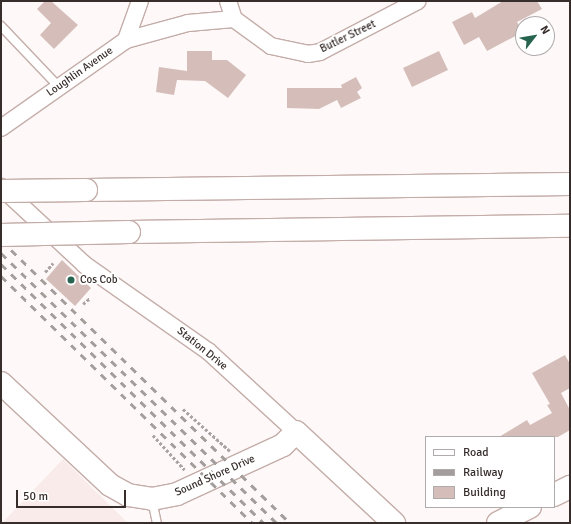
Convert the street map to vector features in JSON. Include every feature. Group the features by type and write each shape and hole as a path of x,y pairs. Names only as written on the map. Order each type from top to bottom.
{"main road":[{"path":"1,191 570,184"},
{"path":"1,234 570,226"},
{"name":"Sound Shore Drive","path":"1,383 110,485 128,495 152,499 187,490 283,445 296,432"},
{"name":"Station Drive","path":"296,432 394,523"},
{"path":"555,494 570,487"},
{"path":"498,523 528,508"}],"street":[{"path":"126,40 140,1"},
{"path":"126,40 188,23 234,19 228,1"},
{"name":"Butler Street","path":"234,19 271,46 308,54 320,52 418,1"},
{"name":"Loughlin Avenue","path":"1,128 126,40"},
{"name":"Station Drive","path":"1,186 85,265 208,351 296,432"}],"lane":[{"path":"1,26 59,87"},
{"path":"152,499 157,523"}],"path":[{"path":"45,272 53,263"},
{"path":"83,304 90,298"},
{"path":"183,409 230,452"},
{"path":"153,435 184,469"}],"shaded area":[{"path":"63,459 128,523 2,523"}],"building":[{"path":"45,1 51,1 78,25 54,49 40,35 51,23 37,9"},
{"path":"503,1 537,1 542,9 529,16 515,16 515,36 487,51 479,37 464,45 452,22 472,12 475,18"},
{"path":"187,51 212,51 212,60 227,60 246,75 228,98 205,81 177,80 174,95 156,92 159,67 187,71"},
{"path":"439,51 448,70 412,87 403,68"},
{"path":"356,77 362,88 357,92 361,98 341,108 337,100 319,109 287,108 287,88 342,88 341,85"},
{"path":"62,260 91,288 75,306 46,279"},
{"path":"565,355 570,364 570,388 561,393 570,410 570,430 558,437 501,436 527,420 530,425 552,413 547,405 550,404 532,373"}],"railway":[{"path":"1,240 290,523"},
{"path":"1,253 277,523"},
{"path":"1,264 264,523"},
{"path":"1,276 252,523"}],"place":[{"name":"Cos Cob","path":"71,280"}]}
